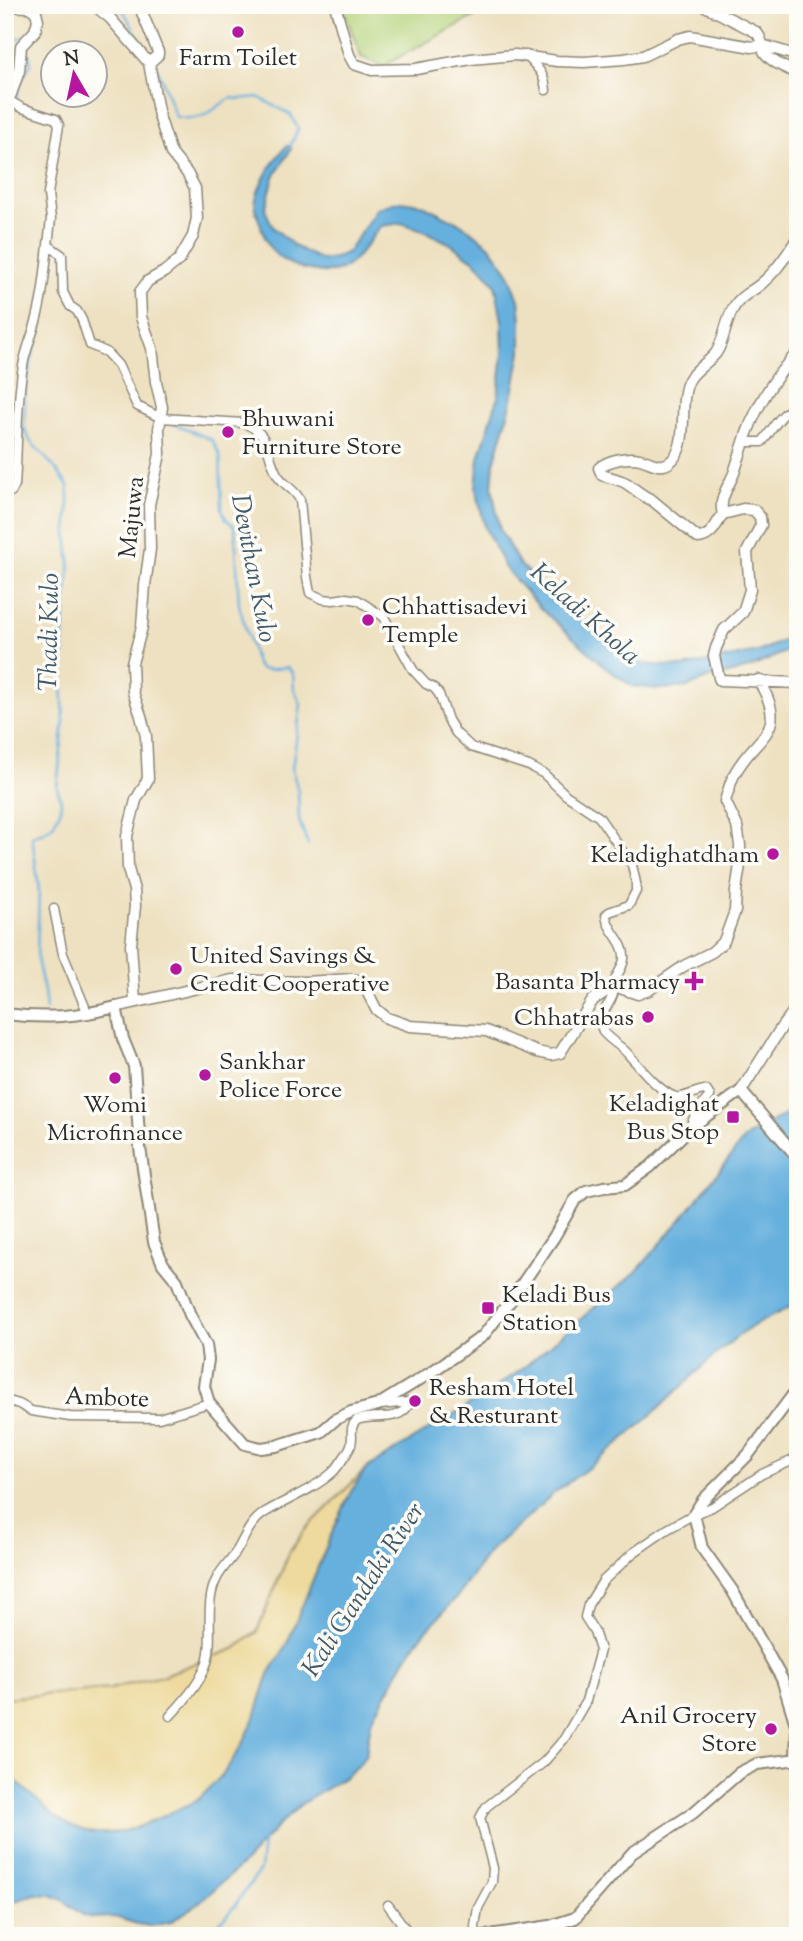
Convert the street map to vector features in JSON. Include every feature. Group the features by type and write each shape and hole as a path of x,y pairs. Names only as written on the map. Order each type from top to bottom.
{"main road":[{"path":"5,1014 62,1017 116,1007 123,1039 134,1066 140,1148 154,1242 163,1264 177,1281 206,1345 208,1360 204,1386 209,1403 245,1444 261,1448 313,1435 351,1412 378,1405 483,1336 554,1237 575,1200 586,1191 604,1186 625,1185 650,1167 690,1128 741,1091 798,1158"},
{"path":"483,1936 550,1926 575,1918 632,1853 693,1813 739,1773 757,1764 797,1759 797,1728 782,1679 732,1590 702,1548 694,1514 703,1500 748,1455 798,1388"}],"street":[{"path":"94,5 110,18 149,63 158,55 158,51 139,5"},
{"path":"335,5 354,64 372,70 416,69 471,59 526,55 557,61 624,59 643,56 690,36 752,47 762,45 798,56"},
{"path":"703,5 756,32 761,37 768,56 798,74"},
{"path":"5,6 29,7 36,12 38,20 21,46 19,71 9,102 56,119 59,125 48,194 51,219 43,288 36,324 22,368 17,409 15,485 12,491 5,495"},
{"path":"526,55 541,71 546,90"},
{"name":"Majuwa","path":"135,1002 131,945 135,906 128,869 127,836 136,800 148,779 146,736 132,692 132,663 142,627 150,549 149,505 160,454 162,407 152,348 141,317 140,292 148,281 179,260 193,236 197,218 195,188 171,153 159,116 149,63"},
{"path":"798,237 785,259 763,283 735,305 722,343 710,361 688,381 681,448 676,456 664,465 630,458 603,464 599,468 602,475 616,478 652,500 698,538 710,534 723,514 743,509 754,510 760,517 761,525 747,552 750,590 743,612 724,630 714,656 719,679 798,683"},
{"path":"49,246 62,256 63,292 82,320 90,345 106,352 118,365 137,406 161,418 244,423 255,428 268,446 277,474 294,490 300,500 310,593 323,599 358,600 384,617 413,670 439,694 448,720 456,733 471,747 529,766 544,774 566,795 599,817 632,866 636,883 636,891 629,905 606,915 606,923 620,944 624,958 613,995 604,1009 602,1030 671,1095 682,1097 702,1090 709,1093 710,1096 696,1112 690,1128"},
{"path":"723,514 723,498 765,395 784,366 798,352"},
{"path":"744,442 762,442 785,413 798,407"},
{"path":"614,986 638,994 649,990 724,942 735,911 740,865 737,826 725,801 735,774 772,722 771,706 758,680"},
{"path":"54,909 63,954 88,1014"},
{"path":"116,1007 232,980 306,982 352,979 362,981 376,1009 387,1018 410,1026 486,1031 551,1055 560,1053 593,1000 614,986"},
{"path":"741,1091 798,1006"},
{"name":"Ambote","path":"5,1400 31,1411 70,1417 159,1418 209,1403"},
{"path":"170,1716 186,1699 206,1665 215,1581 245,1533 264,1514 334,1471 351,1445 351,1427 357,1420 390,1417 404,1411 409,1404 378,1405"},
{"path":"476,1936 478,1908 492,1882 493,1868 480,1818 486,1807 544,1762 564,1739 586,1701 600,1650 594,1631 585,1617 588,1605 603,1581 633,1553 666,1530 712,1507 762,1474 798,1458"},
{"path":"388,1905 411,1936"}],"shaded area":[{"path":"5,48 17,53 16,66 5,100"}],"green space":[{"path":"342,5 493,5 383,66 361,57"}],"sand":[{"path":"367,1468 333,1531 288,1642 267,1680 250,1730 230,1765 204,1795 133,1829 94,1833 75,1828 57,1818 5,1771 5,1698 110,1689 161,1676 234,1649 257,1632 289,1553 304,1531"}],"water":[{"path":"287,146 291,149 274,177 265,210 273,227 294,246 321,260 335,258 348,252 377,208 400,201 421,204 461,224 489,245 508,271 519,300 521,352 511,404 494,463 492,487 500,530 520,565 611,646 643,664 683,667 758,652 798,634 798,646 752,667 709,678 688,687 658,689 632,686 609,670 541,609 505,568 485,528 476,488 479,458 498,397 503,353 502,321 495,284 476,262 449,243 402,223 381,226 356,258 337,271 305,269 287,263 275,253 266,240 255,207 266,174"},
{"name":"Kali Gandaki River","path":"798,1112 798,1303 747,1329 718,1352 646,1420 554,1493 490,1551 405,1660 371,1722 366,1754 358,1766 300,1805 247,1860 194,1907 170,1922 151,1926 115,1917 93,1918 83,1915 51,1895 35,1894 5,1905 5,1771 56,1817 73,1827 93,1833 115,1833 137,1828 198,1800 225,1772 243,1743 254,1720 269,1674 286,1646 350,1493 367,1468 522,1369 637,1271 744,1139 774,1120"}],"waterway":[{"name":"Keladi Khola","path":"120,5 150,57"},
{"path":"5,38 23,38"},
{"name":"Thadi Kulo","path":"5,117 14,106 22,79 31,64 26,43"},
{"name":"Keladi Khola","path":"153,62 176,117 201,117 231,98 258,97 291,115 298,129 289,149"},
{"name":"Thadi Kulo","path":"46,293 53,255"},
{"name":"Thadi Kulo","path":"42,313 26,386 24,428 30,441 68,486 67,534 70,563 62,681 64,722 57,787 61,801 60,811 53,825 32,836 39,890 37,959 46,1010"},
{"name":"Devithan Kulo","path":"173,423 212,440 220,455 222,509 226,519 235,527 239,605 256,664 260,669 268,670 288,667 293,674 294,689 301,704 292,769 298,791 299,820 308,845"},
{"path":"20,449 24,428"},
{"path":"5,501 17,490 19,473"},
{"path":"220,1936 212,1931 233,1908 260,1870 263,1841"}],"place":[{"name":"Farm Toilet","path":"238,32"},
{"name":"Bhuwani Furniture Store","path":"228,432"},
{"name":"Chhattisadevi Temple","path":"368,620"},
{"name":"Keladighatdham","path":"773,854"},
{"name":"United Savings & Credit Cooperative","path":"176,969"},
{"name":"Basanta Pharmacy","path":"694,981"},
{"name":"Chhatrabas","path":"648,1017"},
{"name":"Sankhar Police Force","path":"205,1075"},
{"name":"Womi Microfinance","path":"115,1078"},
{"name":"Keladighat Bus Stop","path":"733,1117"},
{"name":"Keladi Bus Station","path":"488,1308"},
{"name":"Resham Hotel & Resturant","path":"415,1401"},
{"name":"Anil Grocery Store","path":"771,1729"}]}
